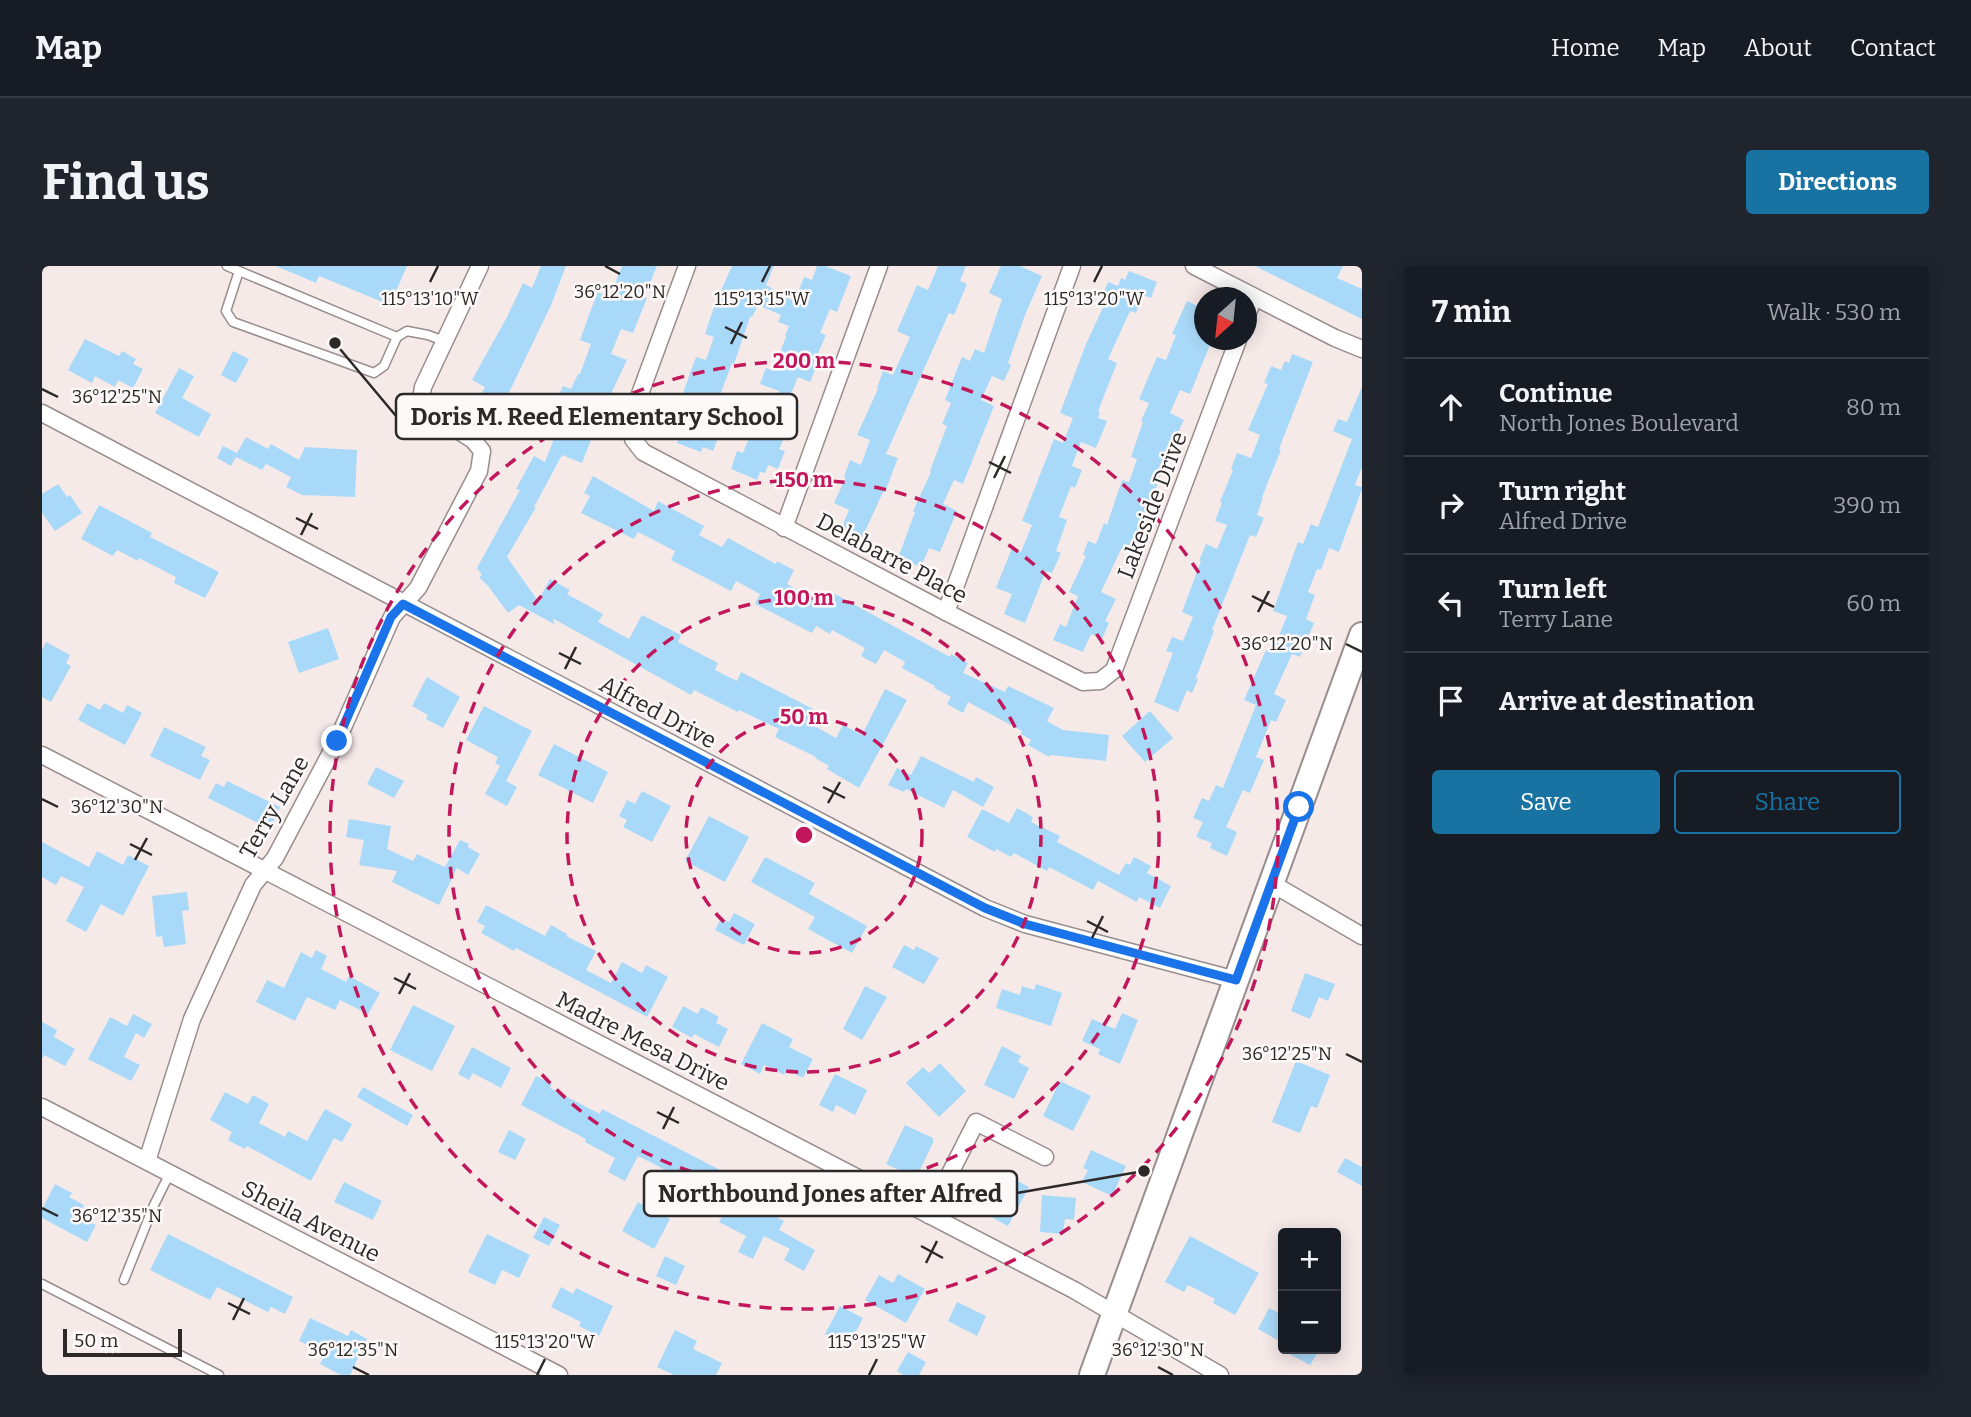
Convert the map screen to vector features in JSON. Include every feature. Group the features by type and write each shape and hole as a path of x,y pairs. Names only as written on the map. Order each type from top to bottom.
{"main road":[{"path":"1092,1375 1362,635"}],"street":[{"path":"444,341 480,266"},
{"name":"Delabarre Place","path":"687,266 631,421 633,439 643,452 1083,682 1100,681"},
{"path":"784,528 879,266"},
{"path":"946,612 1072,266"},
{"path":"1194,266 1233,287"},
{"path":"1257,299 1362,349"},
{"name":"Terry Lane","path":"147,1161 192,1019 253,885 275,858 337,741 391,617 418,588 479,471 482,451 473,440 426,410 421,400 423,387 444,341"},
{"name":"Lakeside Drive","path":"1100,681 1114,670 1234,350"},
{"name":"Alfred Drive","path":"42,413 985,908 1025,924 1236,980"},
{"name":"Madre Mesa Drive","path":"42,755 1074,1290 1220,1375"},
{"path":"1271,883 1362,936"},
{"name":"Sheila Avenue","path":"42,1107 559,1375"},
{"path":"929,1215 976,1122 1045,1157"}],"lane":[{"path":"227,266 397,337"},
{"path":"239,271 226,311 233,322 374,373 384,366 397,337 407,331 444,341"},
{"path":"124,1280 170,1173"},
{"path":"42,1284 219,1375"}],"building":[{"path":"276,266 407,266 390,305 319,276 316,283"},
{"path":"541,266 566,266 552,303 506,399 512,402 504,418 476,403 485,387 472,380 523,283 532,288"},
{"path":"622,266 657,266 633,333 621,329 611,354 627,360 606,404 597,400 587,423 596,427 582,463 562,455 507,557 538,601 550,579 570,590 567,594 603,614 598,622 629,639 642,615 681,635 678,642 718,663 715,670 737,681 741,672 815,710 809,723 836,738 843,725 862,735 885,689 907,700 859,788 827,769 829,766 816,757 775,737 779,729 694,690 691,695 554,619 556,625 519,605 508,613 479,577 482,575 477,568 520,490 516,489 534,456 545,462 557,431 549,428 558,405 555,403 563,386 571,389 580,374 591,344 580,340 590,312 598,292 610,297"},
{"path":"732,266 774,266 766,285 773,289 771,291 795,301 804,277 812,280 817,266 825,266 851,276 837,312 830,309 820,333 826,335 813,365 817,366 810,382 798,377 788,401 799,406 779,449 785,451 778,469 768,465 765,473 760,472 757,480 731,469 737,451 743,453 749,438 756,440 779,391 760,384 766,368 773,371 786,337 789,326 778,322 781,315 758,305 750,317 712,417 724,422 713,451 703,447 701,452 677,443 685,425 671,420 696,357 706,360 714,337 705,334"},
{"path":"938,266 966,266 960,281 967,284 954,315 949,313 886,454 898,458 862,538 841,529 849,510 834,503 846,477 850,460 861,465 870,440 857,435 878,389 883,371 893,375 910,337 897,331 917,285 928,290"},
{"path":"1001,266 1020,266 1042,276 1025,315 1004,381 992,376 981,400 994,406 963,484 954,480 943,504 957,511 940,552 929,548 921,567 898,558 915,512 913,511 931,472 947,426 942,424 951,403 945,400 962,357 970,361 975,349 984,353 1002,299 989,293"},
{"path":"1255,266 1343,266 1337,278 1362,289 1362,319"},
{"path":"1129,271 1157,282 1151,298 1143,295 1136,313 1130,311 1108,359 1117,363 1098,411 1098,418 1107,421 1096,448 1081,442 1072,466 1082,470 1075,488 1071,486 1059,517 1067,520 1056,551 1061,553 1052,573 1046,571 1025,623 1004,614 1012,594 996,588 1012,548 1021,552 1032,525 1022,521 1054,439 1063,443 1073,418 1060,413 1086,344 1106,301 1101,299 1108,282 1118,286 1121,278 1125,280"},
{"path":"1187,301 1194,304 1194,350 1208,350 1190,394 1180,390 1170,413 1184,420 1176,437 1173,435 1135,554 1121,549 1101,592 1116,599 1105,621 1109,623 1102,639 1091,634 1083,652 1053,640 1060,624 1066,627 1078,596 1069,592 1086,556 1083,555 1088,541 1096,544 1104,523 1107,525 1122,480 1129,482 1137,459 1131,457 1149,403 1139,399 1157,357 1166,360 1176,335 1172,334"},
{"path":"85,339 119,356 122,351 136,359 133,364 143,369 133,388 118,380 115,387 95,376 92,383 68,370"},
{"path":"233,351 249,359 236,383 221,375"},
{"path":"1292,354 1313,362 1262,497 1257,515 1264,518 1256,537 1250,535 1212,630 1214,631 1196,678 1198,679 1192,693 1187,690 1178,712 1154,702 1173,653 1166,651 1172,637 1183,641 1193,617 1182,612 1199,561 1206,544 1217,549 1227,525 1215,521 1222,503 1220,502 1237,453 1251,458 1260,435 1248,430 1268,384 1264,383 1271,366 1281,370 1285,361 1289,363"},
{"path":"179,368 194,376 182,398 211,414 199,437 155,413"},
{"path":"1362,387 1362,467 1355,485 1362,489 1339,552 1329,548 1321,570 1317,569 1308,592 1315,595 1306,619 1314,623 1300,657 1292,654 1274,694 1286,700 1276,722 1271,720 1256,757 1264,760 1250,793 1243,790 1226,827 1237,832 1227,856 1210,848 1212,843 1196,837 1203,822 1193,818 1202,798 1209,801 1216,785 1223,788 1256,705 1244,700 1266,650 1272,653 1287,616 1273,611 1298,542 1303,544 1311,524 1318,527 1352,439 1333,431 1338,419 1347,422"},
{"path":"246,437 268,449 271,444 299,460 305,447 357,450 355,497 302,495 286,487 291,477 266,464 262,470 236,457 231,466 217,458 223,446 237,453"},
{"path":"593,476 654,511 658,501 704,526 699,535 722,547 728,538 776,564 777,561 794,570 787,584 826,606 833,593 950,657 951,654 968,663 963,673 1005,692 1008,686 1054,708 1047,721 1063,730 1109,735 1106,761 1049,757 1028,745 1031,740 1021,734 1022,731 968,702 963,713 947,704 951,697 902,668 905,662 884,650 876,664 861,656 865,648 832,630 830,634 816,626 812,633 755,604 760,594 736,581 731,591 671,560 675,551 638,532 634,539 581,513 590,496 584,493"},
{"path":"58,484 67,497 70,495 82,513 55,531 42,513 42,494"},
{"path":"99,505 152,533 150,537 219,572 205,598 174,583 176,577 139,558 138,561 117,550 113,556 81,539"},
{"path":"328,628 339,659 299,673 288,642"},
{"path":"46,642 70,655 66,663 71,666 51,702 42,697 42,650"},
{"path":"427,677 460,697 443,728 426,719 428,715 412,706"},
{"path":"87,703 100,710 104,703 123,713 127,705 142,713 125,745 78,720"},
{"path":"484,706 532,731 506,781 517,787 507,806 485,794 500,766 495,763 498,757 466,740"},
{"path":"1150,711 1173,738 1145,762 1122,736"},
{"path":"164,727 206,747 201,756 210,760 200,780 150,756"},
{"path":"554,744 608,772 593,803 538,775"},
{"path":"921,756 974,782 976,777 994,787 983,807 953,790 944,808 906,789 904,792 888,785 897,768 911,775"},
{"path":"376,767 404,781 394,798 367,784"},
{"path":"227,781 280,807 270,829 208,798 216,783 224,787"},
{"path":"642,791 671,806 652,842 623,827 627,820 619,816 627,800 635,804"},
{"path":"1017,808 1033,817 1031,822 1060,836 1057,842 1119,875 1126,863 1130,865 1134,857 1151,866 1147,873 1171,886 1160,908 1139,897 1137,902 1098,881 1093,890 1049,867 1047,871 1014,853 1011,857 996,849 995,852 967,837 982,809 1009,823"},
{"path":"709,816 749,837 725,882 685,861"},
{"path":"349,819 391,826 387,849 413,861 417,854 445,867 460,840 480,854 468,875 457,868 439,905 392,882 397,871 359,865 364,840 346,837"},
{"path":"42,842 89,867 97,851 123,865 128,855 149,866 123,916 101,904 86,932 66,921 84,887 61,876 56,885 42,877"},
{"path":"765,857 815,883 809,894 867,926 852,953 808,929 815,917 751,882"},
{"path":"187,892 189,910 182,911 186,944 164,947 162,936 156,937 152,896"},
{"path":"486,905 545,936 551,925 596,951 586,970 611,983 622,962 642,973 646,965 668,977 647,1017 516,948 514,951 481,933 485,926 477,922"},
{"path":"734,913 755,924 744,945 715,930 721,918 729,922"},
{"path":"904,945 914,950 916,946 939,958 924,984 892,967"},
{"path":"316,950 327,956 321,969 346,982 349,976 380,993 368,1014 340,1000 335,1010 307,997 295,1021 256,1002 267,980 284,988 301,952 312,958"},
{"path":"1305,973 1335,984 1328,1001 1319,997 1310,1019 1291,1011"},
{"path":"1036,984 1062,993 1051,1026 996,1008 1002,989 1020,995 1022,986 1034,990"},
{"path":"865,986 887,997 862,1040 843,1029"},
{"path":"413,1005 455,1026 432,1071 390,1050"},
{"path":"683,1006 698,1014 701,1007 719,1017 716,1023 728,1029 719,1047 694,1034 692,1038 672,1027"},
{"path":"1122,1013 1138,1020 1120,1064 1098,1054 1100,1049 1082,1041 1092,1019 1115,1029"},
{"path":"133,1014 152,1024 144,1038 136,1033 124,1057 140,1065 131,1081 88,1059 110,1017 127,1026"},
{"path":"42,1022 57,1030 54,1037 75,1049 65,1066 44,1055 42,1059"},
{"path":"762,1023 793,1039 789,1047 813,1059 803,1078 787,1070 784,1075 764,1065 760,1074 741,1064"},
{"path":"1002,1046 1021,1056 1018,1062 1029,1068 1014,1099 984,1085"},
{"path":"472,1047 511,1068 501,1088 473,1073 469,1080 458,1074"},
{"path":"1296,1061 1330,1075 1317,1108 1311,1106 1300,1133 1272,1122"},
{"path":"940,1063 966,1091 939,1117 906,1083 923,1067 929,1073"},
{"path":"835,1074 867,1090 855,1115 836,1105 833,1112 819,1105"},
{"path":"536,1076 552,1084 550,1088 600,1114 602,1109 724,1172 716,1187 784,1221 779,1230 815,1250 804,1271 784,1260 790,1249 764,1236 753,1259 738,1252 746,1236 719,1222 723,1214 674,1188 679,1177 638,1156 625,1181 608,1172 615,1158 585,1142 586,1139 521,1105"},
{"path":"1060,1081 1091,1096 1073,1131 1043,1116"},
{"path":"363,1087 413,1115 407,1126 357,1097"},
{"path":"225,1092 248,1104 253,1095 269,1104 259,1123 285,1137 288,1131 307,1141 325,1109 352,1124 342,1142 334,1138 311,1181 247,1146 245,1149 228,1140 232,1132 210,1120"},
{"path":"905,1125 933,1138 916,1178 886,1164"},
{"path":"509,1130 526,1139 515,1160 498,1152"},
{"path":"1091,1150 1126,1166 1112,1196 1082,1182 1088,1170 1083,1168"},
{"path":"1345,1158 1362,1167 1362,1186 1337,1172"},
{"path":"999,1171 1029,1187 1008,1226 978,1210"},
{"path":"344,1182 382,1201 373,1220 334,1202"},
{"path":"55,1184 72,1193 69,1197 84,1205 78,1216 96,1225 87,1242 42,1218 42,1209"},
{"path":"1042,1195 1076,1198 1074,1220 1065,1219 1063,1234 1040,1232"},
{"path":"638,1202 670,1219 654,1249 622,1231"},
{"path":"544,1217 560,1225 549,1246 533,1238"},
{"path":"168,1234 293,1297 285,1314 271,1307 268,1312 217,1287 210,1300 150,1270"},
{"path":"487,1234 530,1255 519,1278 502,1270 495,1285 468,1272"},
{"path":"1190,1236 1259,1273 1235,1315 1213,1303 1215,1299 1188,1285 1184,1292 1165,1282"},
{"path":"665,1256 685,1266 676,1285 656,1276"},
{"path":"898,1274 925,1289 906,1323 865,1300 879,1275 893,1283"},
{"path":"561,1287 573,1294 576,1288 613,1306 599,1336 579,1326 581,1322 551,1307"},
{"path":"957,1302 986,1316 977,1336 948,1321"},
{"path":"840,1306 863,1318 848,1347 825,1334"},
{"path":"1269,1308 1278,1312 1278,1340 1258,1329"},
{"path":"310,1318 348,1336 351,1330 367,1339 350,1375 341,1375 320,1364 325,1354 299,1341"},
{"path":"675,1330 697,1341 693,1349 722,1363 716,1375 674,1375 657,1367"},
{"path":"908,1352 926,1362 919,1375 903,1375 897,1371"},
{"path":"1289,1354 1317,1354 1310,1365"}],"place":[{"name":"Doris M. Reed Elementary School","path":"335,343"},
{"name":"Northbound Jones after Alfred","path":"1144,1171"}],"route":[{"path":"337,741 391,617 403,604 985,908 1025,924 1236,980 1299,807"}]}
